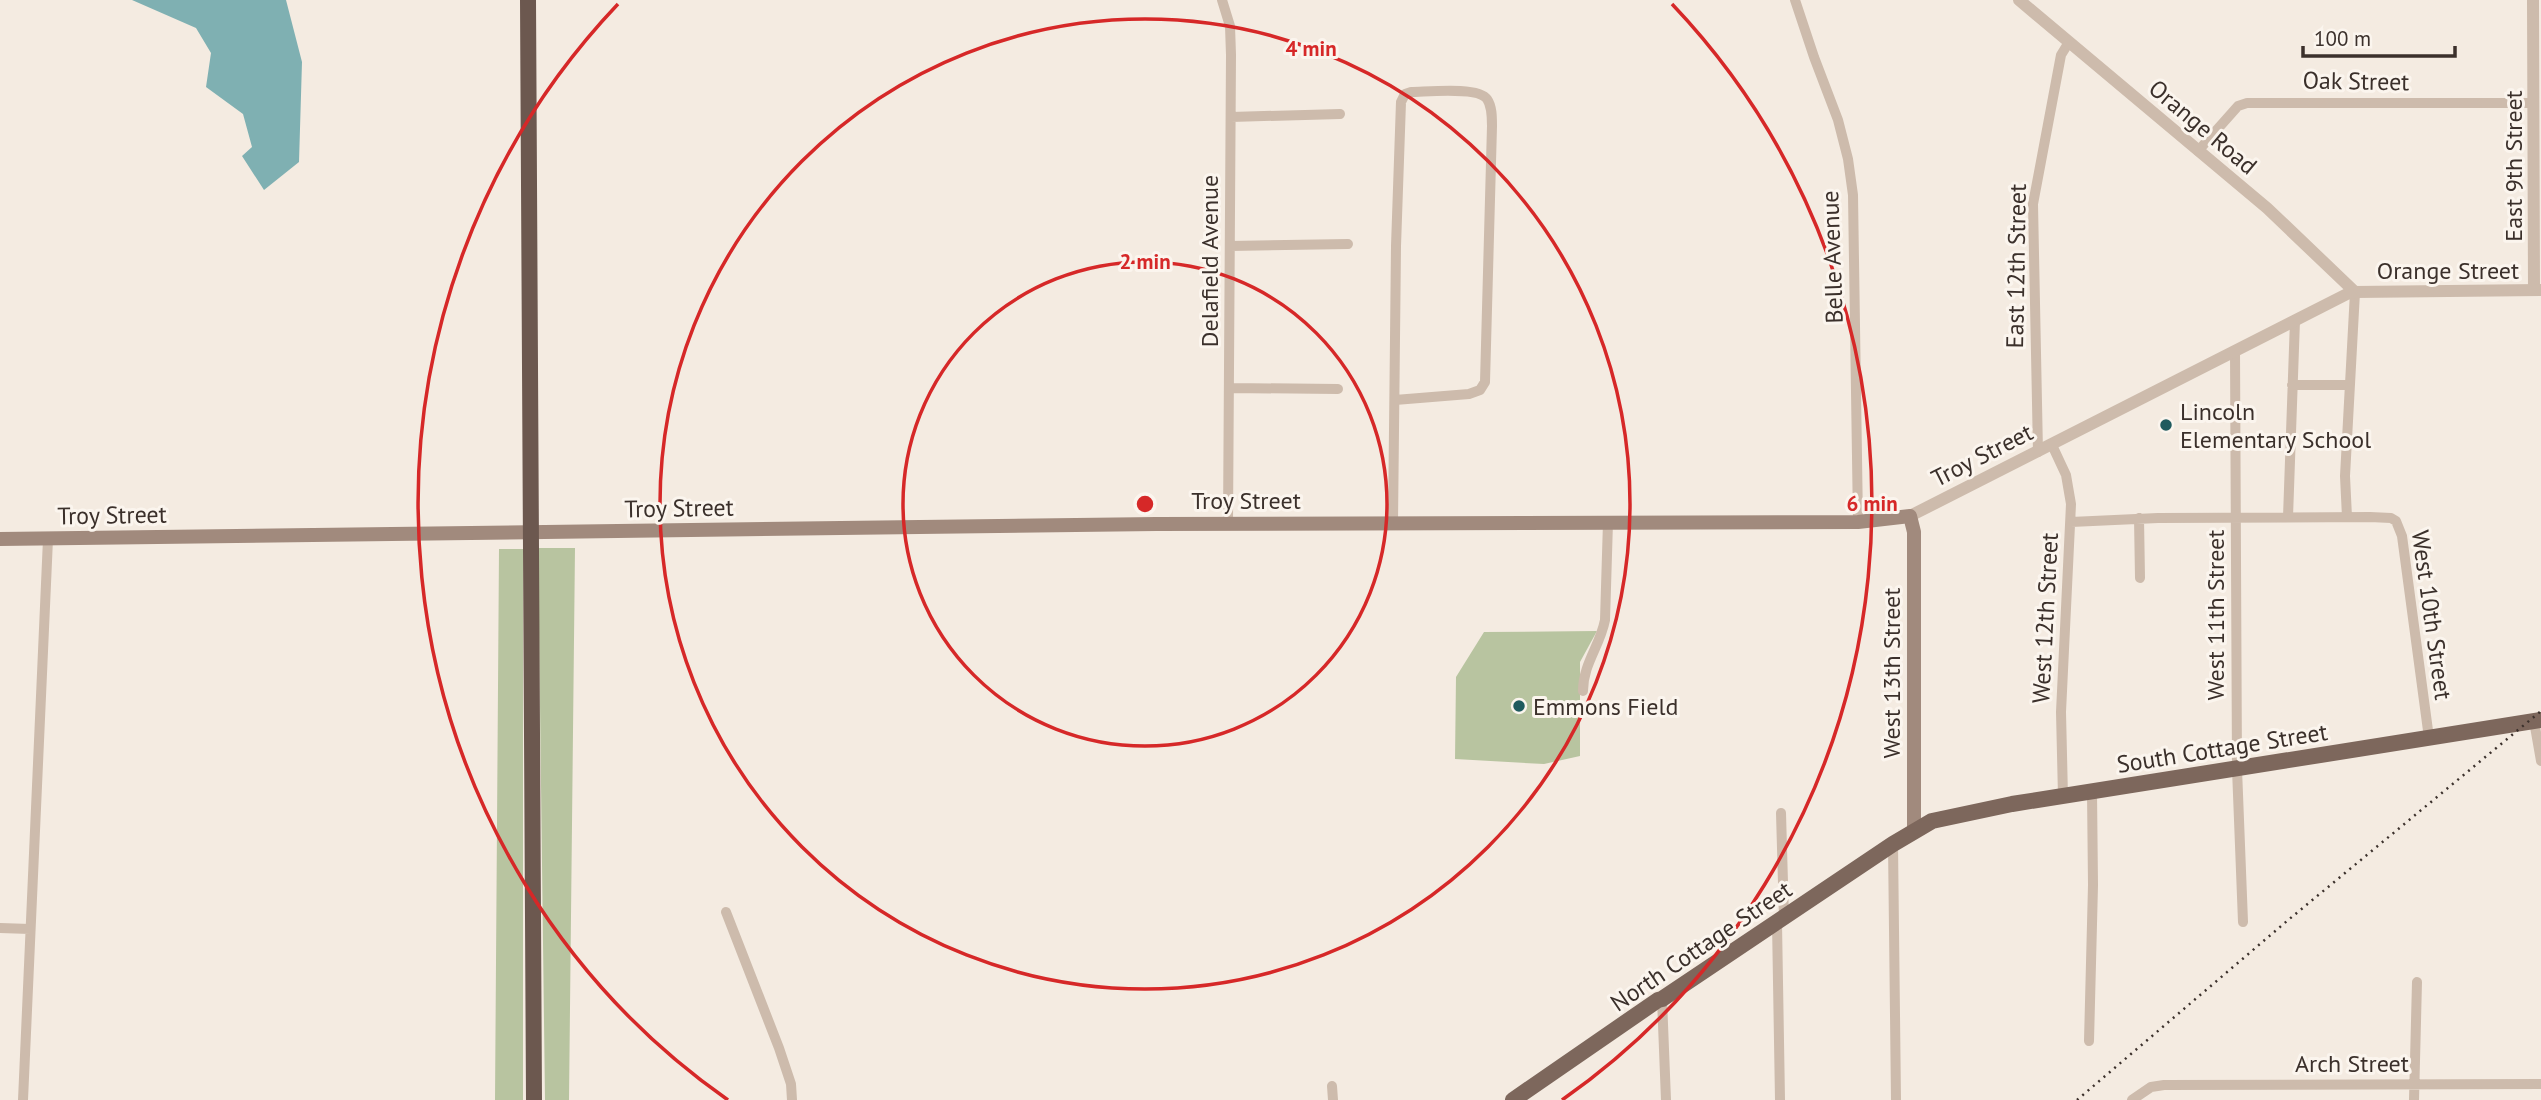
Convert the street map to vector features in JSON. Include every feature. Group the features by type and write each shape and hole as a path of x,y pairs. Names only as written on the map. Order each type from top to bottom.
{"highway":[{"path":"528,0 534,1100"}],"main road":[{"name":"Troy Street","path":"0,539 1228,523 1858,522 1910,516"},
{"name":"West 13th Street","path":"1910,516 1914,532 1914,831"},
{"name":"South Cottage Street","path":"1914,831 1946,817 2538,721"},
{"name":"North Cottage Street","path":"1513,1100 1658,1000 1914,831"}],"street":[{"name":"Delafield Avenue","path":"1222,0 1230,26 1228,523"},
{"name":"Belle Avenue","path":"1795,0 1838,120 1848,159 1853,195 1858,522"},
{"name":"Orange Road","path":"2019,0 2267,208 2355,292"},
{"name":"East 9th Street","path":"2533,0 2538,290"},
{"name":"East 12th Street","path":"2038,452 2033,204 2061,55 2069,43"},
{"path":"1393,522 1396,246 1402,98 1410,92 1482,94 1489,101 1492,126 1485,382 1480,390 1469,394 1395,400"},
{"name":"Oak Street","path":"2198,151 2238,106 2247,103 2534,103"},
{"path":"1231,117 1340,114"},
{"path":"1230,246 1348,244"},
{"name":"Orange Street","path":"2355,292 2538,290"},
{"path":"2347,517 2345,476 2355,292"},
{"name":"Troy Street","path":"1910,516 2355,292"},
{"path":"2288,517 2295,320"},
{"name":"West 11th Street","path":"2235,351 2237,769 2243,922"},
{"path":"2292,384 2350,385"},
{"path":"1230,388 1338,389"},
{"name":"West 12th Street","path":"2052,445 2069,486 2071,522 2061,712 2063,797"},
{"path":"2139,518 2140,578"},
{"name":"West 10th Street","path":"2071,522 2139,518 2392,518 2399,526 2429,738"},
{"path":"1583,691 1584,670 1602,635 1605,620 1608,522"},
{"path":"23,1100 48,539"},
{"path":"2538,721 2541,761"},
{"path":"2089,1041 2092,792"},
{"path":"1780,813 1780,1100"},
{"path":"1893,844 1896,1100"},
{"path":"726,912 792,1084 792,1100"},
{"path":"0,928 30,929"},
{"path":"2414,1100 2417,982"},
{"path":"1662,999 1666,1100"},
{"name":"Arch Street","path":"2132,1100 2146,1090 2164,1085 2541,1084"},
{"path":"1332,1086 1333,1100"}],"green space":[{"path":"538,548 575,548 569,1100 545,1100"},
{"path":"499,549 523,549 523,1100 495,1100"},
{"name":"Emmons Field","path":"1597,631 1580,662 1580,756 1544,764 1455,759 1456,677 1484,632"}],"water":[{"path":"132,0 286,0 302,62 299,162 264,190 242,156 252,147 243,114 206,87 211,53 196,28"}],"railway":[{"path":"2077,1100 2287,921 2541,711"}],"place":[{"name":"Lincoln Elementary School","path":"2166,425"},
{"name":"Emmons Field","path":"1519,706"}]}
